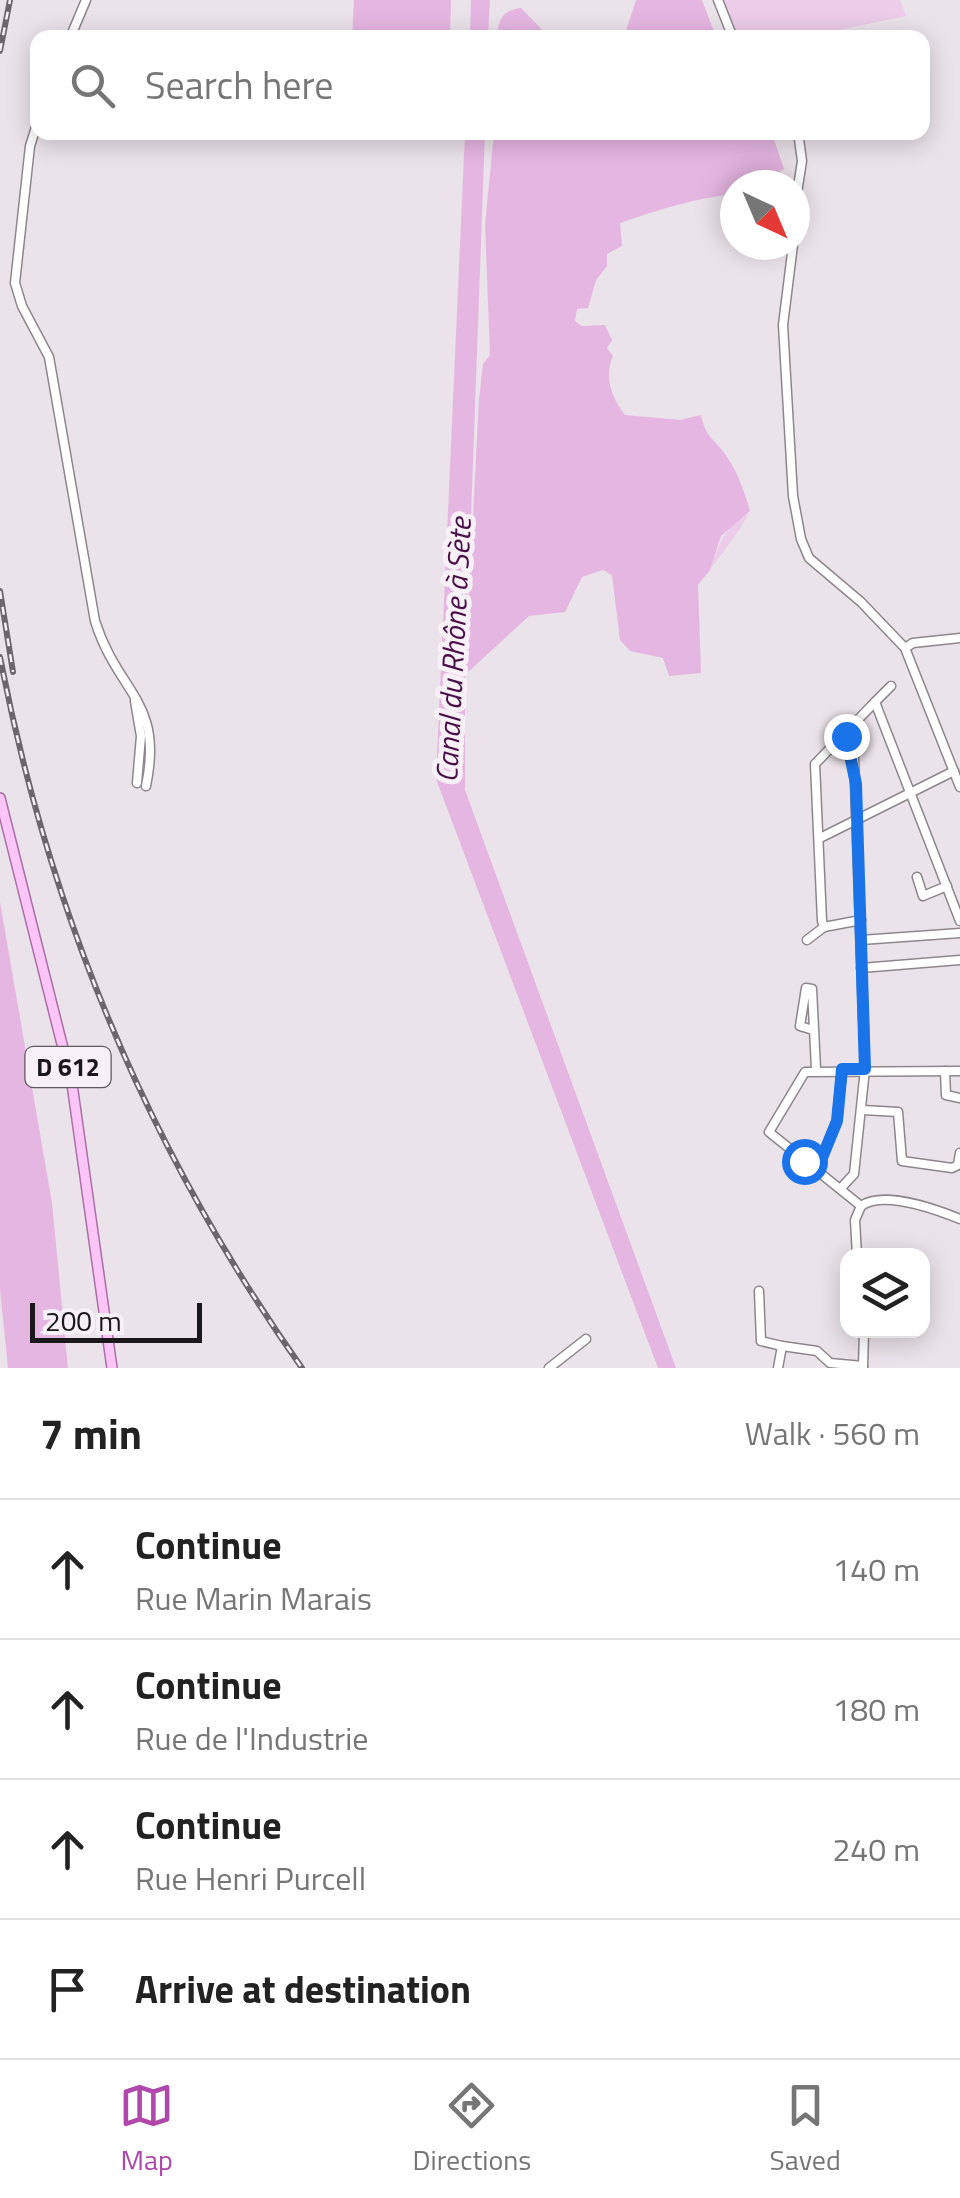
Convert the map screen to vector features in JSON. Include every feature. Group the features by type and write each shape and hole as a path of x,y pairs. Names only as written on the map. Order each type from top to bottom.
{"main road":[{"name":"D 612","path":"0,798 48,974 72,1084 111,1366"}],"street":[{"path":"73,30 86,0"},
{"path":"718,0 730,30"},
{"path":"32,140 16,291 49,357 95,621 104,648 147,716 148,764 142,784 141,736"},
{"path":"799,140 801,170"},
{"path":"791,260 783,325 793,496 800,539 809,558 862,602 905,648 960,788"},
{"path":"905,648 914,643 960,638"},
{"path":"824,927 815,764 890,686"},
{"path":"134,696 148,764"},
{"path":"875,702 960,921"},
{"path":"841,1188 854,1174 865,1069 854,758 843,733"},
{"path":"140,772 148,764"},
{"path":"820,838 954,771"},
{"path":"917,878 923,896 947,886"},
{"path":"806,940 824,927 862,920"},
{"path":"861,940 960,933"},
{"path":"860,968 960,960"},
{"path":"812,1030 800,1026 804,990 810,988 816,1069"},
{"path":"817,1170 837,1121 842,1069"},
{"path":"946,1071 946,1096 960,1098"},
{"path":"861,1206 769,1132 805,1072 960,1071"},
{"path":"863,1110 898,1112 902,1161 952,1168 958,1165 960,1152"},
{"path":"857,1248 855,1220 861,1206 870,1200 960,1219"},
{"path":"759,1291 761,1341 817,1351 830,1363 863,1367 864,1338"},
{"path":"549,1368 586,1339"},
{"path":"778,1368 782,1346"}],"shaded area":[{"path":"723,0 900,0 906,16 839,30 734,30"},
{"path":"748,514 735,535 710,570 728,531"}],"water":[{"path":"354,0 451,0 450,30 352,30"},
{"path":"471,0 490,0 488,30 470,30"},
{"path":"636,0 702,0 713,30 626,30"},
{"path":"521,8 542,30 498,30 503,16"},
{"name":"Canal du Rhône à Sète","path":"465,140 485,140 466,653 479,399 483,364 490,355 485,225 493,140 774,140 784,169 720,170 720,197 620,223 622,246 607,254 607,266 596,280 588,308 577,309 575,321 582,326 605,325 612,340 607,348 613,356 610,387 625,415 680,420 701,415 706,430 727,457 742,487 750,511 721,536 710,570 698,585 701,673 669,676 663,658 630,651 620,640 612,575 603,570 582,577 565,612 529,616 465,675 465,790 676,1368 658,1368 436,779"},
{"path":"0,902 52,1203 68,1368 8,1368 0,1290"}],"railway":[{"path":"0,51 10,0"},
{"path":"0,591 13,672"},
{"path":"0,657 47,847 77,939 113,1029 198,1203 302,1368"}],"route":[{"path":"804,1161 817,1170 833,1133 842,1069 865,1069 856,784 854,758 846,736"}]}
